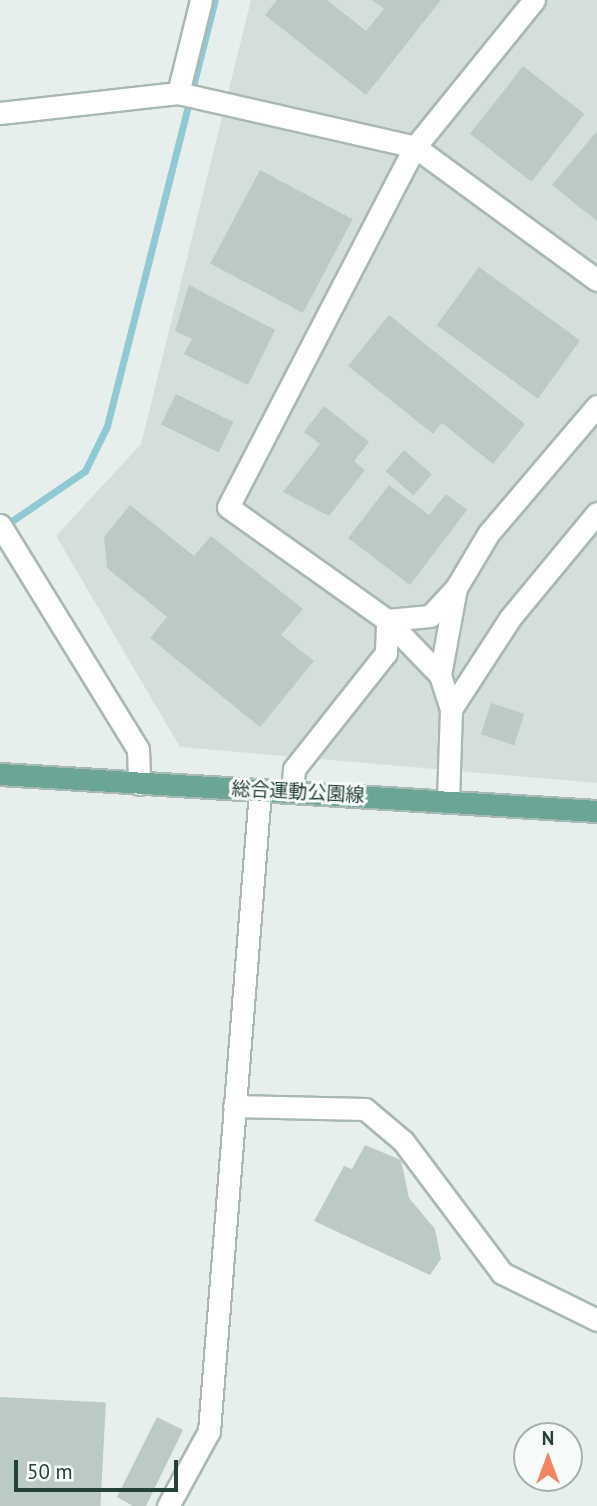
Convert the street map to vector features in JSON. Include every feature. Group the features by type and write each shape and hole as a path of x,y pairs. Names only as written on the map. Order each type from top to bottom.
{"main road":[{"name":"総合運動公園線","path":"0,774 597,811"}],"street":[{"path":"178,93 201,0"},
{"path":"448,800 451,709 440,675 387,620 229,507 415,147 534,0"},
{"path":"0,113 178,93 415,147 597,280"},
{"path":"387,620 430,616 456,588 488,534 597,406"},
{"path":"451,709 510,618 597,513"},
{"path":"0,525 138,749 139,784"},
{"path":"440,675 456,588"},
{"path":"292,792 293,769 386,653 387,620"},
{"path":"168,1506 209,1431 260,791"},
{"path":"234,1107 365,1109 403,1141 502,1273 597,1320"}],"shaded area":[{"path":"251,0 597,0 597,783 180,747 56,536 141,444"}],"building":[{"path":"277,0 327,0 366,31 384,9 372,0 441,0 366,95 265,15"},
{"path":"523,66 584,114 532,182 470,134"},
{"path":"597,131 597,221 552,185"},
{"path":"260,170 353,219 303,313 210,264"},
{"path":"479,267 580,340 538,399 437,325"},
{"path":"189,285 275,330 248,385 184,354 192,339 175,331"},
{"path":"389,315 525,424 493,464 442,423 433,434 348,366"},
{"path":"176,394 234,422 219,453 161,425"},
{"path":"324,406 369,442 354,461 365,470 329,516 283,492 320,444 304,432"},
{"path":"404,450 432,474 414,495 386,471"},
{"path":"389,485 429,515 446,494 467,510 410,585 348,538"},
{"path":"130,505 194,556 211,536 303,609 281,635 314,661 260,727 150,638 167,617 107,568 104,537"},
{"path":"491,703 524,714 514,745 481,734"},
{"path":"365,1145 401,1160 409,1198 435,1229 441,1259 430,1275 314,1221 344,1166 352,1169"},
{"path":"0,1397 106,1403 100,1506 0,1506"},
{"path":"157,1417 183,1430 146,1506 133,1506 117,1497"}],"waterway":[{"path":"3,527 85,471 107,426 215,0"}]}
